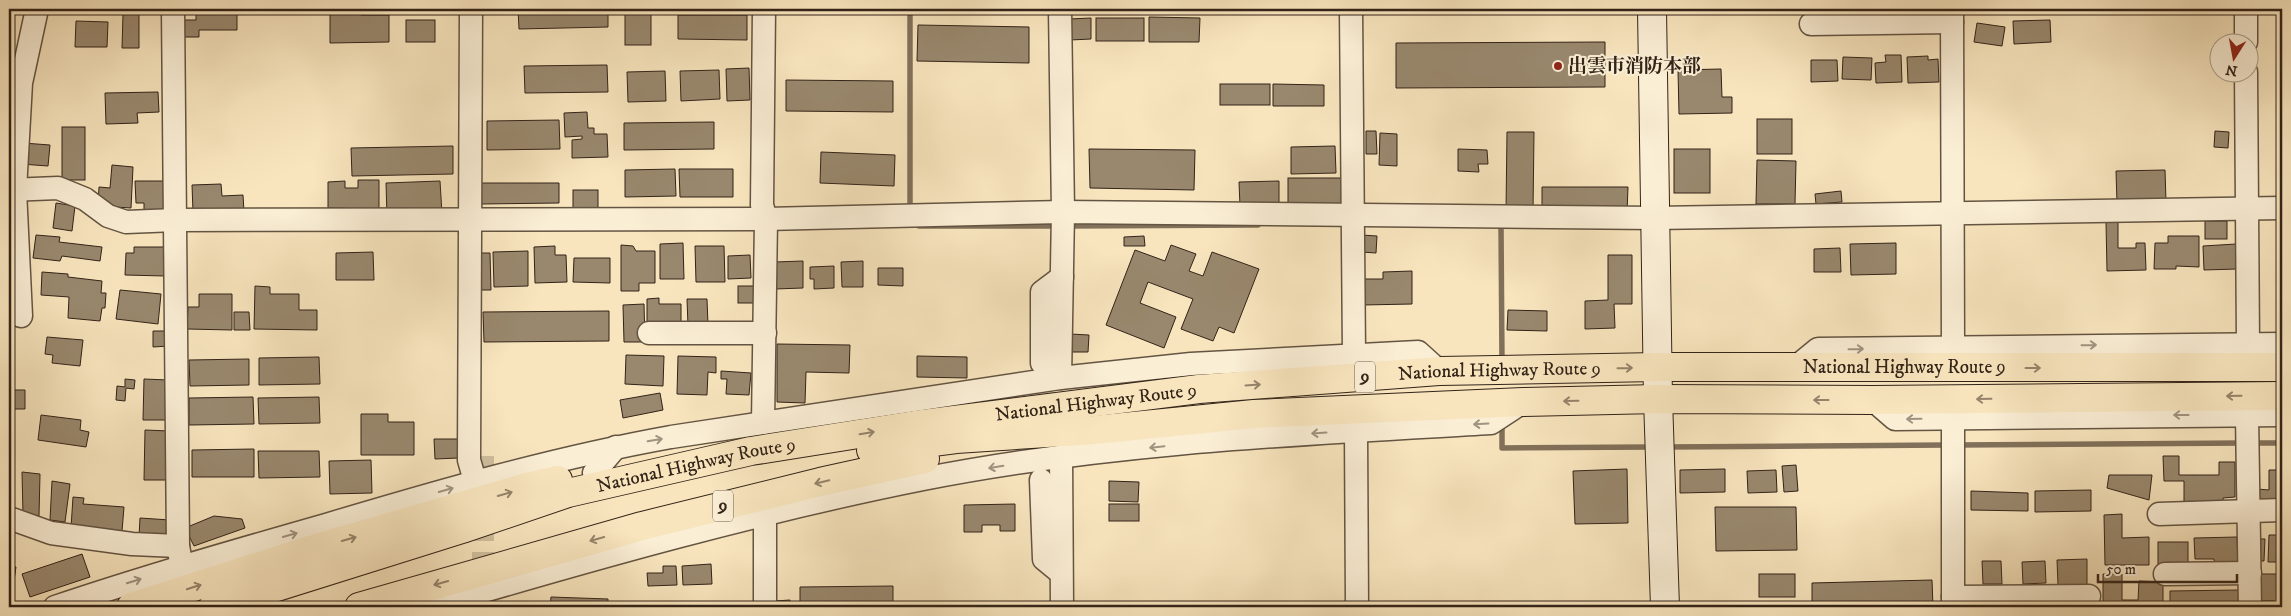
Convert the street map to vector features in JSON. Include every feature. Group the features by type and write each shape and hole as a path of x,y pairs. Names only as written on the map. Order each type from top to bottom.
{"highway":[{"name":"National Highway Route 9","path":"213,607 462,529 568,493 751,451 915,425 1199,389 1439,371 1657,367 2282,367"},
{"name":"National Highway Route 9","path":"462,529 626,491 812,458 956,440 1094,430 1254,414 1523,402 1658,399 1873,400 2282,396"},
{"name":"9","path":"371,605 642,526 820,482 936,457 1094,430"},
{"name":"9","path":"131,607 302,552 526,487 674,457 751,451"}],"street":[{"path":"21,316 12,190 21,83 37,9"},
{"path":"173,9 180,557"},
{"path":"471,9 469,460 475,481"},
{"path":"763,423 766,219 762,205 764,9"},
{"path":"1060,9 1063,212 1060,378"},
{"path":"1351,9 1354,355"},
{"path":"1652,9 1657,367 1665,607"},
{"path":"2246,9 2246,32"},
{"path":"1811,24 1952,15 1953,347"},
{"path":"2246,82 2248,344"},
{"path":"12,190 58,188 85,199 108,216 126,222 176,220 766,219 1063,212 1655,218 2282,208"},
{"path":"1028,342 1027,301 1062,277"},
{"path":"1042,292 1042,363"},
{"path":"649,333 765,333"},
{"path":"1796,367 1818,349 2130,344 2282,344"},
{"path":"2102,368 2130,344"},
{"path":"55,607 98,599 180,557 324,526 475,481 616,447 1060,378 1231,361 1418,352 1439,371"},
{"path":"1199,389 1231,361"},
{"path":"470,387 484,400 483,456"},
{"path":"2117,416 2141,396"},
{"path":"915,425 941,398"},
{"path":"1873,400 1895,419 2282,415"},
{"path":"429,607 468,602 622,553 765,514 925,478 1061,457 1225,440 1491,423 1523,402"},
{"path":"1225,440 1254,414"},
{"path":"2247,415 2250,607"},
{"path":"1953,418 1953,602 2089,596"},
{"path":"1356,431 1357,607"},
{"path":"594,473 616,447"},
{"path":"1061,457 1062,607"},
{"path":"1035,489 1044,559 1061,573"},
{"path":"2158,514 2282,510"},
{"path":"765,514 765,607"},
{"path":"9,518 51,533 132,544 180,557"},
{"path":"302,552 324,526"},
{"path":"622,553 642,526"},
{"path":"2165,574 2250,573"}],"building":[{"path":"47,9 66,9 66,13 48,14"},
{"path":"196,9 237,9 237,30 199,30 199,37 181,37 181,20 196,20"},
{"path":"330,9 360,9 361,15 389,15 389,42 330,43"},
{"path":"518,9 608,9 608,27 519,29"},
{"path":"625,9 651,9 651,45 625,45"},
{"path":"123,14 139,14 139,48 122,48"},
{"path":"678,15 747,15 747,40 678,39"},
{"path":"1149,17 1200,18 1199,42 1149,42"},
{"path":"1091,18 1091,39 1070,40 1069,19"},
{"path":"1096,18 1144,18 1144,41 1096,41"},
{"path":"406,20 435,20 435,42 406,42"},
{"path":"2050,20 2051,42 2014,44 2013,21"},
{"path":"76,21 108,22 107,47 75,47"},
{"path":"1977,23 2005,27 2002,46 1974,42"},
{"path":"918,25 1029,27 1029,63 917,61"},
{"path":"1605,42 1605,87 1396,88 1396,43"},
{"path":"1885,55 1901,55 1902,82 1876,83 1875,63 1886,62"},
{"path":"1928,56 1928,60 1938,59 1939,82 1908,83 1907,57"},
{"path":"1843,57 1872,58 1871,80 1842,79"},
{"path":"1811,60 1837,60 1838,81 1811,82"},
{"path":"607,65 608,92 525,93 524,66"},
{"path":"749,68 750,100 727,101 726,69"},
{"path":"1721,69 1722,97 1732,97 1732,113 1679,114 1678,70"},
{"path":"719,70 720,99 681,101 680,71"},
{"path":"665,71 666,101 628,102 627,72"},
{"path":"786,80 893,81 893,112 786,111"},
{"path":"1220,84 1270,84 1270,105 1220,105"},
{"path":"1273,84 1324,85 1324,106 1273,106"},
{"path":"158,92 159,112 137,113 138,123 106,124 105,93"},
{"path":"587,112 588,128 594,128 594,134 607,134 608,157 572,158 572,140 582,139 582,136 565,137 564,113"},
{"path":"1757,119 1792,119 1792,154 1757,154"},
{"path":"559,120 560,149 487,150 487,121"},
{"path":"714,122 714,149 624,150 624,123"},
{"path":"62,127 85,127 85,180 62,180"},
{"path":"1366,131 1376,131 1377,154 1366,154"},
{"path":"2215,131 2229,132 2228,148 2214,147"},
{"path":"1507,132 1534,132 1533,211 1506,211"},
{"path":"1380,133 1397,134 1397,166 1379,165"},
{"path":"23,143 50,145 48,166 21,164"},
{"path":"453,146 453,174 352,176 351,148"},
{"path":"1335,146 1336,173 1291,174 1291,147"},
{"path":"1089,149 1195,150 1194,190 1090,188"},
{"path":"1458,149 1487,150 1488,164 1478,164 1479,172 1458,171"},
{"path":"1674,149 1710,149 1710,193 1674,193"},
{"path":"821,152 895,155 894,186 820,183"},
{"path":"1757,160 1796,161 1795,204 1756,204"},
{"path":"112,165 133,167 131,208 98,206 99,187 110,188"},
{"path":"675,169 676,196 625,197 625,170"},
{"path":"679,169 733,169 733,197 680,197"},
{"path":"2165,170 2166,202 2117,203 2116,171"},
{"path":"1288,178 1344,178 1344,207 1288,207"},
{"path":"358,180 379,180 379,212 345,212 345,208 328,208 328,182 345,181 345,188 358,188"},
{"path":"135,181 167,181 167,215 144,216 144,203 136,203"},
{"path":"440,181 442,214 387,216 386,183"},
{"path":"1279,181 1279,205 1240,206 1239,182"},
{"path":"481,183 559,183 559,203 481,204"},
{"path":"221,184 222,196 243,195 244,212 193,212 192,185"},
{"path":"1542,187 1628,187 1627,213 1542,213"},
{"path":"573,190 598,190 598,208 573,208"},
{"path":"1841,191 1842,202 1816,204 1815,194"},
{"path":"56,203 75,206 72,231 53,228"},
{"path":"2118,221 2118,248 2136,248 2136,243 2145,243 2146,270 2107,271 2106,222"},
{"path":"2205,221 2227,221 2227,239 2205,239"},
{"path":"36,235 60,237 59,242 102,247 100,261 62,256 60,261 33,258"},
{"path":"1361,235 1377,236 1376,253 1361,252"},
{"path":"1144,236 1145,246 1124,246 1124,237"},
{"path":"2168,236 2199,236 2199,267 2176,266 2176,269 2154,269 2155,243 2168,243"},
{"path":"683,243 684,279 660,279 660,244"},
{"path":"1896,243 1896,274 1851,275 1850,244"},
{"path":"2236,244 2237,269 2204,270 2203,246"},
{"path":"621,245 633,246 636,251 655,251 655,283 639,283 639,291 621,291"},
{"path":"1171,245 1196,254 1189,271 1203,276 1212,252 1259,269 1234,333 1219,327 1213,341 1181,329 1193,299 1148,282 1140,303 1176,317 1164,348 1106,325 1135,250 1165,261"},
{"path":"555,246 555,255 566,255 567,282 535,283 534,247"},
{"path":"695,246 724,246 725,282 696,282"},
{"path":"134,247 166,247 165,276 125,275 126,253 134,253"},
{"path":"1840,248 1841,272 1814,272 1814,249"},
{"path":"528,251 528,286 494,287 493,252"},
{"path":"373,252 374,280 336,280 336,253"},
{"path":"474,253 490,253 491,290 475,290"},
{"path":"750,255 751,278 728,279 728,256"},
{"path":"1608,255 1632,255 1632,304 1614,304 1615,328 1585,329 1585,301 1608,300"},
{"path":"574,258 610,258 610,283 573,282"},
{"path":"803,261 803,288 775,289 775,262"},
{"path":"863,261 863,287 842,287 841,262"},
{"path":"834,266 834,288 814,289 814,279 810,279 810,267"},
{"path":"878,268 903,268 903,286 878,285"},
{"path":"1412,271 1412,304 1363,305 1363,279 1383,279 1383,272"},
{"path":"42,272 68,274 68,277 102,281 101,293 106,293 105,308 102,308 100,321 68,318 69,297 41,295"},
{"path":"255,286 270,287 270,294 299,294 299,310 317,310 317,330 254,329"},
{"path":"738,286 754,286 754,303 738,303"},
{"path":"120,290 161,294 158,324 116,319"},
{"path":"199,294 232,294 232,330 187,329 188,307 199,307"},
{"path":"659,298 659,304 681,304 681,322 647,323 647,299"},
{"path":"687,299 707,299 708,325 688,326"},
{"path":"644,304 645,342 624,342 623,305"},
{"path":"1508,310 1547,311 1547,331 1507,330"},
{"path":"609,311 609,341 484,342 483,312"},
{"path":"234,312 249,312 250,330 234,330"},
{"path":"153,331 169,331 169,346 153,347"},
{"path":"1070,334 1089,335 1088,352 1069,352"},
{"path":"47,337 83,340 80,366 52,363 53,355 45,354"},
{"path":"777,344 850,345 849,373 806,372 805,403 777,402"},
{"path":"626,355 664,356 663,386 625,384"},
{"path":"678,356 716,357 716,373 708,372 707,395 677,394"},
{"path":"917,356 967,357 967,378 917,377"},
{"path":"319,357 320,384 259,385 259,358"},
{"path":"249,359 249,385 190,386 189,360"},
{"path":"721,371 751,373 749,395 726,394 727,379 721,379"},
{"path":"125,379 135,380 134,389 126,388 125,401 116,400 117,386 125,387"},
{"path":"144,379 168,380 167,420 143,420"},
{"path":"12,390 25,390 25,409 14,409 14,406 9,407 9,400 12,400"},
{"path":"660,393 663,410 623,418 620,400"},
{"path":"253,397 254,424 189,425 189,398"},
{"path":"319,397 320,423 259,424 258,398"},
{"path":"361,414 388,414 388,422 414,422 414,455 361,455"},
{"path":"41,415 81,420 80,430 89,432 86,447 38,440"},
{"path":"145,430 169,431 167,480 144,480"},
{"path":"434,439 458,439 458,458 435,459"},
{"path":"254,449 254,477 192,477 192,450"},
{"path":"258,451 319,451 320,477 259,478"},
{"path":"2163,456 2179,456 2179,475 2219,475 2219,462 2235,462 2235,497 2223,498 2223,506 2184,506 2184,481 2164,481"},
{"path":"371,460 372,493 330,494 329,461"},
{"path":"1796,465 1798,491 1784,492 1782,466"},
{"path":"2281,466 2282,501 2257,501 2257,489 2269,490 2269,470 2281,470"},
{"path":"1627,469 1628,523 1575,524 1573,471"},
{"path":"1725,469 1725,492 1680,493 1680,470"},
{"path":"1776,470 1777,492 1748,493 1747,471"},
{"path":"22,472 40,474 39,516 23,514"},
{"path":"2109,475 2152,475 2149,500 2107,488"},
{"path":"52,481 70,484 65,522 50,520"},
{"path":"1109,481 1139,482 1138,502 1109,501"},
{"path":"2091,490 2091,511 2035,512 2035,491"},
{"path":"1971,491 2028,493 2028,511 1971,510"},
{"path":"73,497 84,498 83,504 124,507 122,531 131,532 131,537 71,528"},
{"path":"1015,504 1015,531 1000,531 1000,525 982,525 982,532 964,532 964,505"},
{"path":"1109,504 1139,504 1139,521 1109,521"},
{"path":"1715,507 1796,507 1797,550 1716,551"},
{"path":"2122,514 2122,538 2149,537 2149,565 2105,565 2104,515"},
{"path":"214,516 242,519 245,528 194,546 185,528"},
{"path":"140,518 170,520 168,539 139,537"},
{"path":"2269,535 2282,535 2282,562 2268,562"},
{"path":"2237,537 2238,564 2215,565 2214,559 2195,559 2194,538"},
{"path":"2253,539 2265,539 2264,561 2253,561"},
{"path":"2158,542 2188,542 2188,567 2158,567"},
{"path":"82,554 90,577 30,597 22,574"},
{"path":"2087,559 2087,585 2058,585 2057,560"},
{"path":"1982,561 2001,561 2002,584 1983,584"},
{"path":"2045,561 2046,583 2023,584 2022,562"},
{"path":"711,564 712,584 683,585 682,566"},
{"path":"9,566 16,567 11,602 9,602"},
{"path":"663,566 676,566 677,585 648,586 647,573 663,573"},
{"path":"1759,574 1795,574 1795,597 1759,597"},
{"path":"2103,574 2122,574 2122,600 2138,600 2139,581 2163,582 2163,607 2103,607"},
{"path":"2258,574 2280,574 2282,605 2274,606 2274,601 2258,601"},
{"path":"1932,580 1933,607 1812,607 1812,583"},
{"path":"893,586 893,607 800,607 800,587"},
{"path":"2239,590 2240,607 2170,607 2170,591"},
{"path":"551,597 608,599 608,607 550,607"},
{"path":"790,600 790,607 775,607 775,601"}],"waterway":[{"path":"910,9 910,212"},
{"path":"1497,224 1501,224 1502,363"},
{"path":"1067,226 1258,225"},
{"path":"919,226 1058,226"},
{"path":"1502,422 1502,448 1653,447"},
{"path":"1957,445 2243,443"},
{"path":"2252,443 2282,443"},
{"path":"1667,447 1948,445"}],"tunnel":[{"path":"1041,479 1042,363"},
{"path":"483,456 483,607"}],"place":[{"name":"出雲市消防本部","path":"1558,66"}]}
